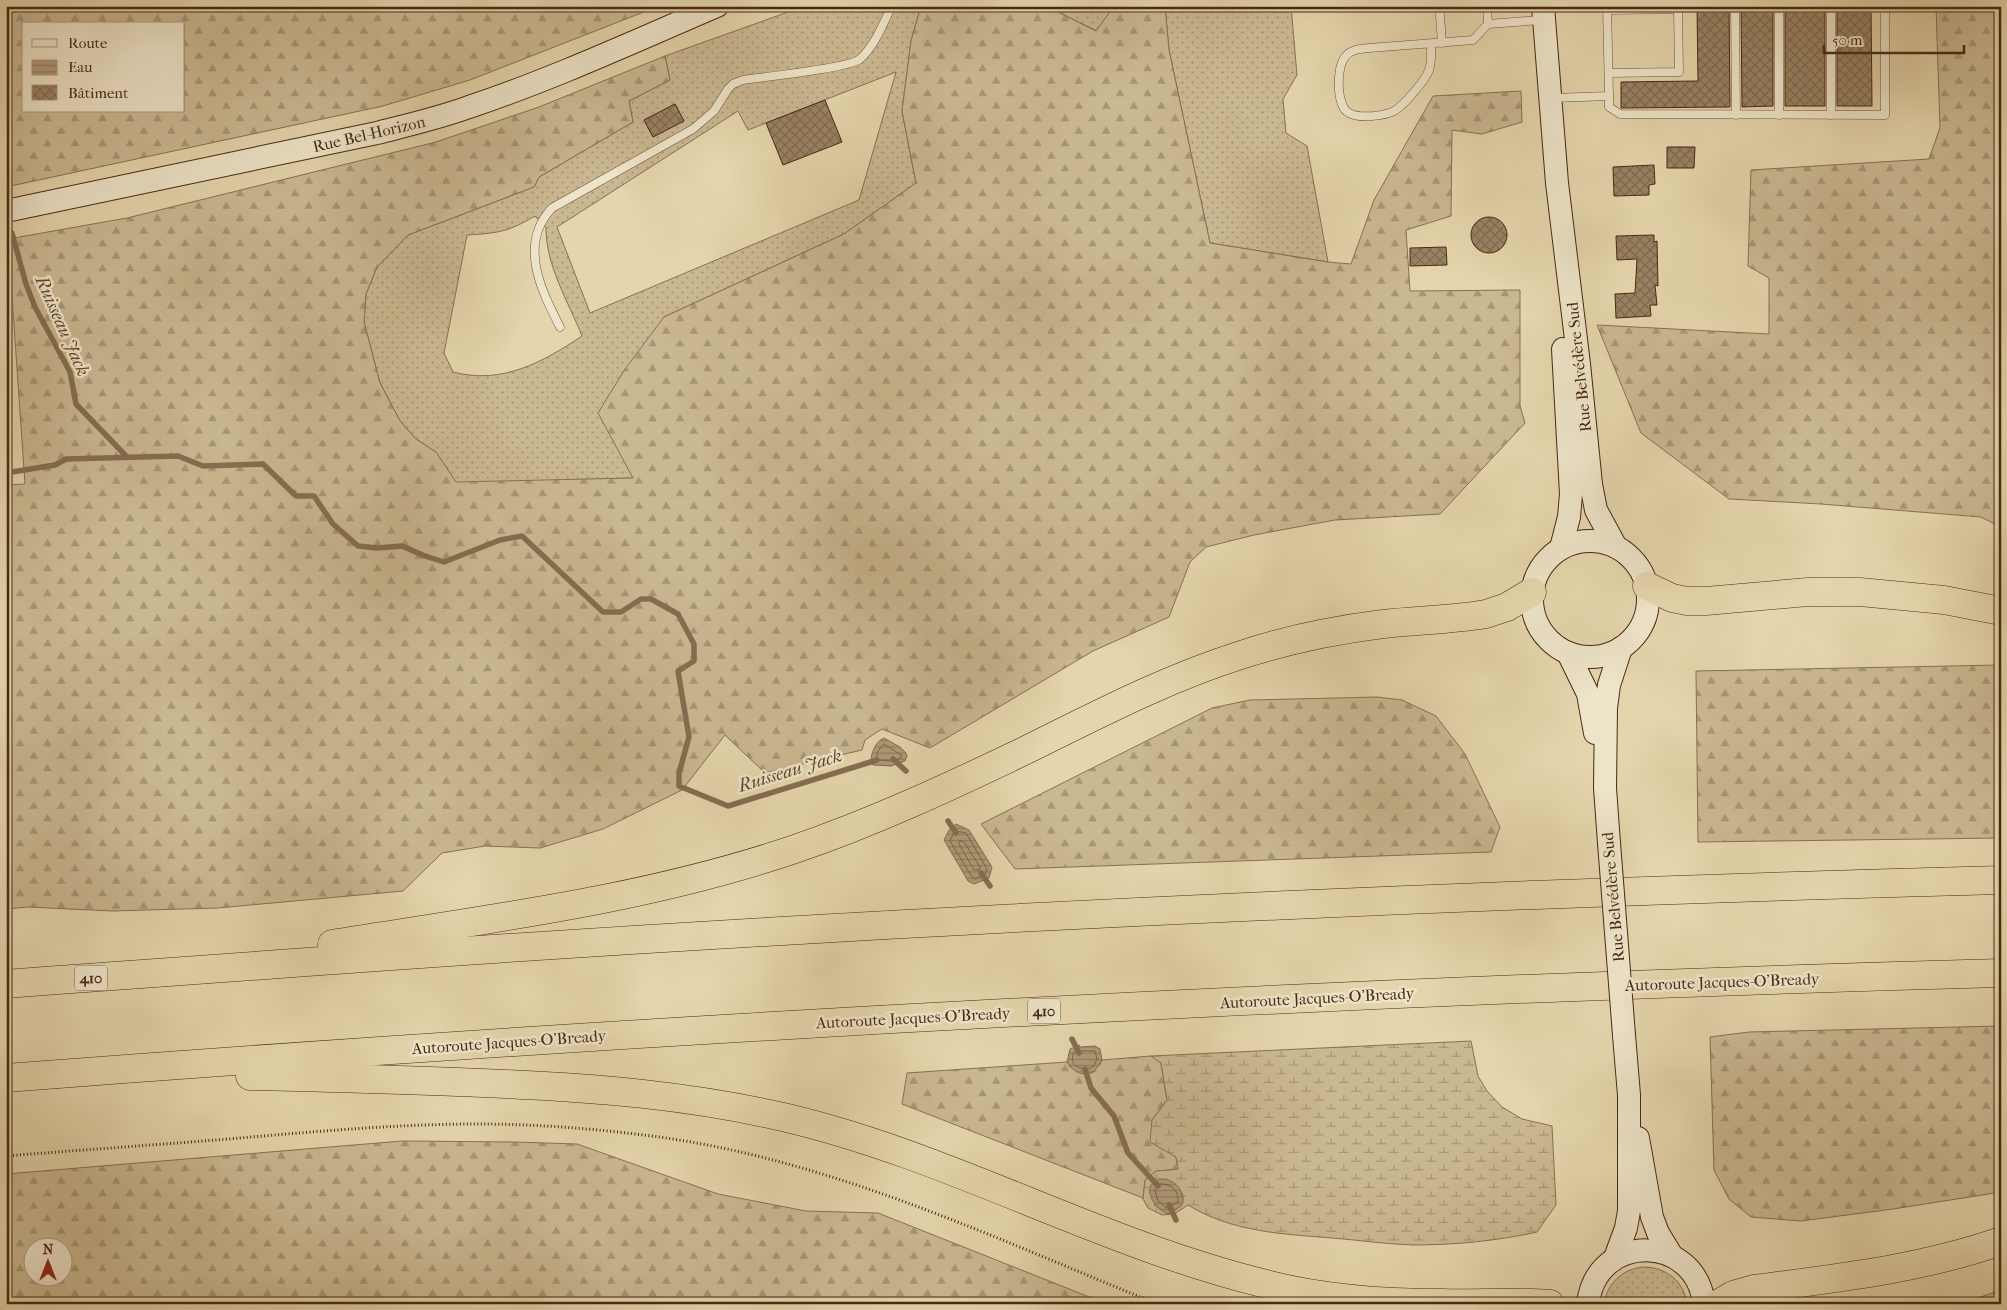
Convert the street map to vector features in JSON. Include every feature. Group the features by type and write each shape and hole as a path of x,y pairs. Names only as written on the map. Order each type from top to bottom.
{"highway":[{"path":"1647,586 1672,598 1687,601 1802,592 1853,592 1930,598 2001,611"},
{"path":"149,973 584,903 720,872 795,849 880,818 944,790 1149,690 1222,661 1273,645 1344,630 1486,614 1507,607 1532,592"},
{"name":"410","path":"6,984 639,940 1190,909 1519,895 2001,880"},
{"name":"Autoroute Jacques-O'Bready","path":"6,1078 590,1037 1029,1011 1571,987 2001,974"},
{"path":"89,1072 496,1084 628,1091 698,1100 796,1120 878,1144 1137,1244 1207,1268 1270,1285 1306,1292 1374,1300 1430,1303 1550,1304"},
{"path":"1718,1304 1734,1295 1754,1289 1890,1270 1944,1258 2001,1241"}],"street":[{"name":"Rue Bel-Horizon","path":"6,211 328,144 429,120 520,88 717,6"},
{"name":"Rue Belvédère Sud","path":"1544,13 1557,183 1593,496 1600,519 1616,547"},
{"name":"Rue Belvédère Sud","path":"1557,183 1571,486 1569,517 1561,548"},
{"path":"1589,541 1603,542 1616,547 1636,563 1643,574 1647,586 1648,599 1645,618 1636,635 1621,648 1609,654 1595,657 1568,653 1550,642 1538,626 1533,613 1532,592 1535,578 1541,566 1561,548 1589,541"},
{"name":"Rue Belvédère Sud","path":"1621,648 1610,680 1607,697 1605,788 1624,1035 1630,1095 1647,1180 1652,1218 1658,1233 1672,1256"},
{"name":"Rue Belvédère Sud","path":"1568,653 1579,673 1589,698 1605,788"},
{"name":"Rue Belvédère Sud","path":"1615,1258 1626,1228 1629,1211 1630,1095"},
{"path":"1588,1304 1591,1288 1604,1268 1615,1258 1640,1250 1657,1251 1672,1256 1684,1264 1693,1273 1701,1290 1704,1304"}],"lane":[{"path":"560,327 544,295 536,269 534,251 537,228 552,208 693,129 714,110 733,84 743,80 842,65 858,60 867,52 892,6"},
{"path":"1488,6 1488,24"},
{"path":"1735,6 1736,116"},
{"path":"1779,6 1779,116"},
{"path":"1831,6 1831,115"},
{"path":"1609,73 1680,72 1678,9 1608,8 1609,96 1610,107 1620,114 1736,116 1885,115 1885,6"},
{"path":"1431,44 1430,64 1426,77 1399,107 1384,114 1372,115 1355,115 1344,109 1340,98 1340,68 1343,60 1349,53 1362,48 1473,40 1488,24 1544,13"},
{"path":"1440,15 1442,43"},
{"path":"1550,98 1609,96"}],"path":[{"path":"6,1156 403,1126 480,1124 570,1127 660,1137 746,1154 819,1173 891,1197 1140,1297 1174,1304"}],"green space":[{"path":"6,6 659,6 470,80 383,106 6,187"},
{"path":"805,6 921,6 911,41 902,111 916,183 844,234 664,317 634,478 456,483 436,452 416,439 400,421 380,383 364,322 366,294 377,267 408,235 534,187 539,177 633,122 629,101 670,80 665,56","holes":["896,72 859,200 590,313 557,227 738,111 748,130","675,104 684,121 653,137 644,120","535,216 546,228 547,242 554,270 582,336 552,354 521,369 488,376 453,372 444,353 467,235 502,231"]},
{"path":"921,6 1050,6 1052,9 1096,31 1114,6 1165,6 1169,50 1210,243 1328,262 1351,264 1374,200 1433,96 1521,91 1522,122 1482,134 1452,130 1451,216 1406,230 1410,291 1520,290 1520,406 1525,423 1440,514 1335,520 1254,535 1206,547 1190,562 1169,617 1093,651 930,748 882,729 865,740 862,750 765,773 725,735 682,790 603,829 540,848 485,846 442,853 403,891 218,908 112,911 28,907 6,909 6,485 25,484 8,239 127,218 436,142 539,107 665,56 670,80 629,101 633,122 539,177 534,187 408,235 377,267 366,294 364,322 380,383 400,421 416,439 436,452 456,482 633,478 598,413 625,369 664,317 844,234 916,183 902,111 911,41"},
{"path":"1050,6 1114,6 1097,31 1052,9"},
{"path":"1165,6 1291,6 1297,75 1283,99 1286,133 1307,146 1328,262 1210,243 1169,50"},
{"path":"1936,6 2001,6 2001,527 1981,517 1821,504 1729,499 1641,433 1597,325 1769,334 1769,278 1748,266 1751,170 1929,159 1940,128"},
{"path":"2001,665 2001,838 1698,842 1696,671"},
{"path":"1377,697 1402,700 1436,716 1465,754 1500,827 1491,852 1015,869 981,824 1212,708 1250,700"},
{"path":"2001,1026 2001,1192 1801,1221 1751,1217 1729,1199 1714,1170 1710,1037 1749,1032"},
{"path":"1471,1041 1478,1076 1487,1091 1502,1107 1522,1119 1552,1126 1556,1205 1537,1232 1491,1240 1428,1245 1392,1244 1258,1230 1222,1221 1188,1205 1174,1214 1162,1215 1148,1208 1143,1199 1145,1180 1156,1171 1178,1169 1176,1157 1150,1142 1152,1120 1167,1100 1161,1063 1151,1056","holes":["1182,1193 1183,1197 1180,1206 1168,1214 1154,1205"]},
{"path":"1151,1056 1161,1063 1167,1100 1152,1120 1176,1157 1178,1170 1156,1171 1145,1180 1143,1198 902,1104 907,1073 1067,1062 1070,1067 1100,1065 1102,1060"},
{"path":"402,1141 577,1144 718,1194 806,1211 878,1213 1107,1304 6,1304 6,1174"},
{"path":"1643,1267 1666,1273 1678,1282 1687,1304 1604,1304 1612,1284 1617,1278 1636,1268"},
{"path":"2001,1290 2001,1304 1960,1304"}],"water":[{"path":"884,738 900,747 906,753 905,761 891,766 873,765 871,762 873,752 878,742"},
{"path":"956,824 969,830 992,867 989,878 974,884 968,881 944,840 949,830"},
{"path":"1079,1045 1080,1047 1095,1046 1100,1049 1102,1060 1094,1072 1079,1073 1067,1062 1070,1049"},
{"path":"1166,1179 1179,1188 1183,1202 1181,1206 1168,1214 1157,1206 1150,1194 1152,1184 1157,1180"}],"building":[{"path":"1697,6 1729,6 1730,107 1621,108 1621,82 1698,81"},
{"path":"1741,6 1773,6 1773,106 1742,107"},
{"path":"1785,6 1825,6 1825,106 1785,106"},
{"path":"1837,6 1871,6 1872,106 1837,106"},
{"path":"825,100 842,142 783,165 766,123"},
{"path":"675,104 684,121 653,137 644,120"},
{"path":"1667,147 1695,147 1694,168 1667,168"},
{"path":"1654,165 1655,184 1649,185 1649,195 1614,196 1613,167"},
{"path":"1489,217 1496,218 1502,222 1506,228 1506,242 1502,248 1496,252 1489,253 1482,252 1476,248 1472,242 1471,235 1472,228 1476,222 1482,218"},
{"path":"1654,235 1654,242 1657,241 1658,286 1655,285 1657,305 1650,305 1651,316 1616,318 1615,294 1635,293 1637,259 1617,260 1616,236"},
{"path":"1446,247 1447,265 1410,266 1410,248"}],"waterway":[{"name":"Ruisseau Jack","path":"12,233 26,284 35,307 70,372 76,404 127,457"},
{"name":"Ruisseau Jack","path":"6,473 55,465 66,459 178,456 203,466 263,464 296,496 314,496 333,524 358,546 377,548 402,546 444,562 500,540 522,536 603,612 621,612 641,599 651,599 678,614 694,644 694,661 678,671 689,737 679,773 679,786 728,806 877,760"},
{"name":"Ruisseau Jack","path":"893,759 906,771"},
{"name":"Ruisseau Jack","path":"948,821 956,833"},
{"name":"Ruisseau Jack","path":"981,873 990,886"},
{"name":"Ruisseau Jack","path":"1072,1039 1079,1053"},
{"name":"Ruisseau Jack","path":"1085,1069 1091,1088 1114,1116 1128,1153 1158,1186"},
{"name":"Ruisseau Jack","path":"1169,1205 1176,1220"}]}
